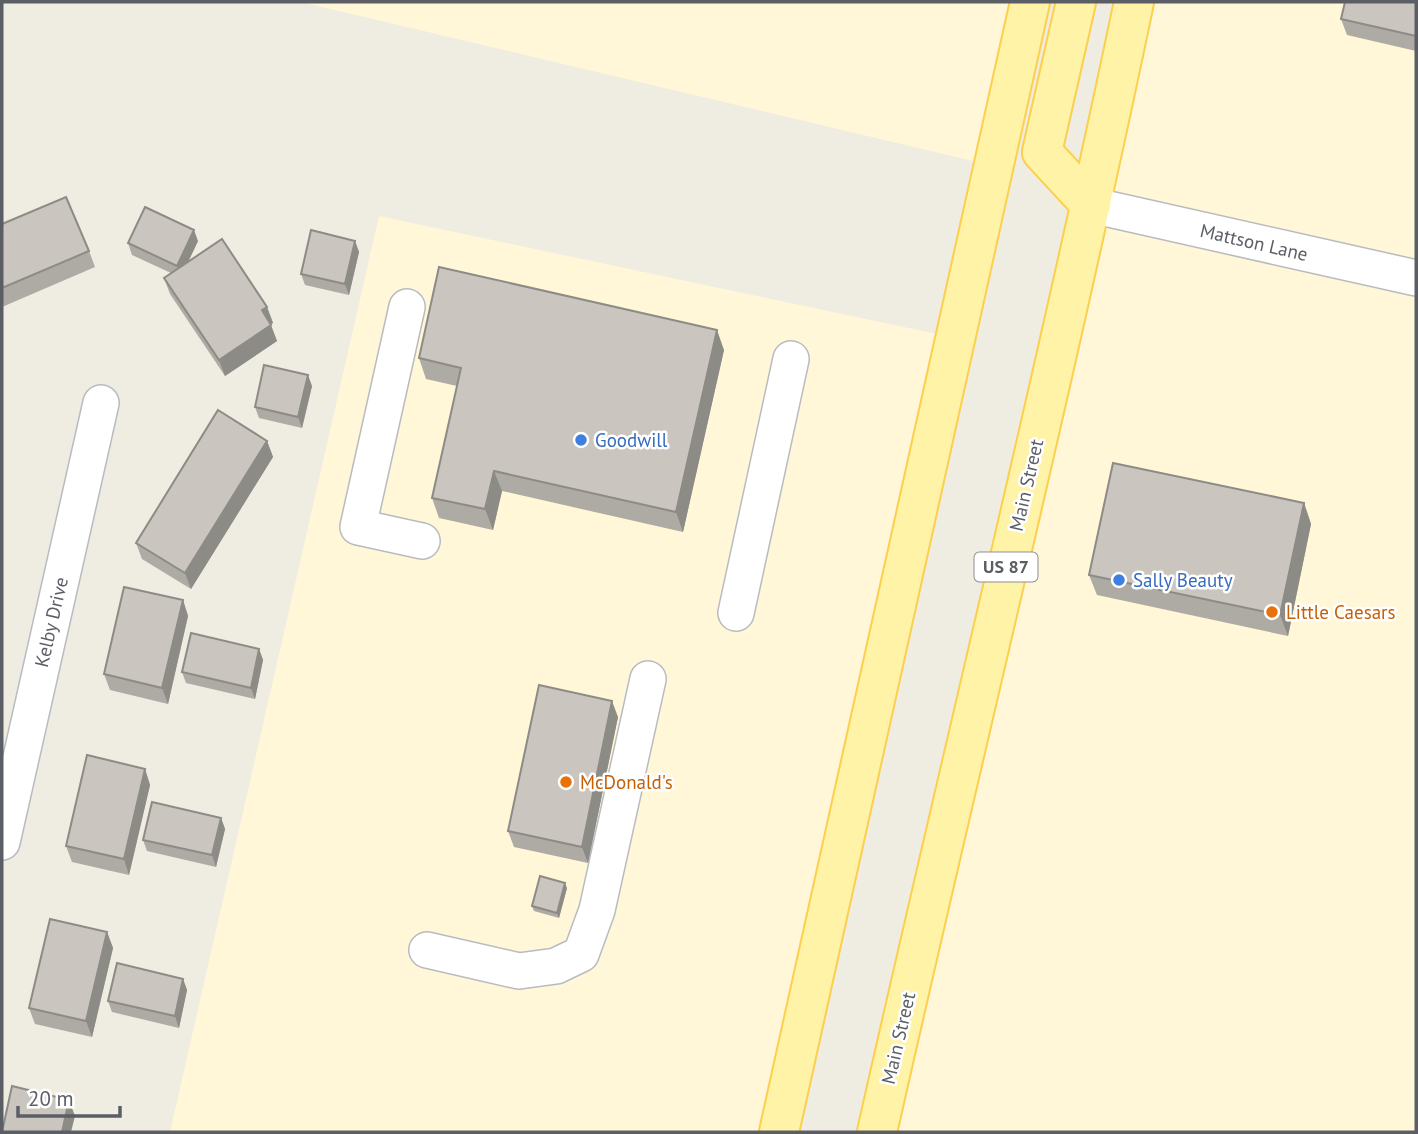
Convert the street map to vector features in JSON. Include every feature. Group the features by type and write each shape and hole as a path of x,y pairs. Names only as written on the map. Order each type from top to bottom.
{"main road":[{"path":"779,1132 1030,2"},
{"path":"1076,2 1042,152 1091,205"},
{"name":"Main Street","path":"877,1132 951,801 1091,205 1134,2"}],"street":[{"name":"Mattson Lane","path":"1091,205 1416,278"},
{"path":"407,307 358,527 422,541"},
{"path":"736,613 791,359"},
{"name":"Kelby Drive","path":"2,842 101,402"},
{"path":"427,950 519,971 556,966 581,954 597,910 648,679"}],"shaded area":[{"path":"301,2 1030,2 994,166"},
{"path":"1134,2 1416,2 1416,1132 880,1132"},
{"path":"379,216 956,338 779,1132 170,1132"}],"building":[{"path":"1345,2 1416,2 1416,36 1341,19"},
{"path":"66,197 89,251 2,288 2,224"},
{"path":"145,207 194,230 177,266 128,243"},
{"path":"311,230 355,241 345,284 301,274"},
{"path":"222,239 267,307 262,310 271,325 219,360 164,278"},
{"name":"Goodwill","path":"439,267 717,330 676,512 494,471 485,509 432,498 461,368 419,358"},
{"path":"264,365 308,375 298,417 255,407"},
{"path":"218,410 267,441 185,573 136,543"},
{"path":"1113,463 1304,503 1280,615 1089,575"},
{"path":"124,587 183,600 162,688 104,674"},
{"path":"191,633 259,649 251,688 182,672"},
{"name":"McDonald's","path":"539,685 612,701 582,847 508,831"},
{"path":"87,755 145,769 124,859 66,846"},
{"path":"152,802 221,818 212,855 143,840"},
{"path":"540,876 565,883 557,913 532,906"},
{"path":"50,919 107,932 86,1021 29,1008"},
{"path":"117,963 183,979 175,1016 108,1001"},
{"path":"12,1086 69,1100 62,1132 2,1132"}],"place":[{"name":"Goodwill","path":"581,440"},
{"name":"Sally Beauty","path":"1119,580"},
{"name":"Little Caesars","path":"1272,612"},
{"name":"McDonald's","path":"566,782"}]}
